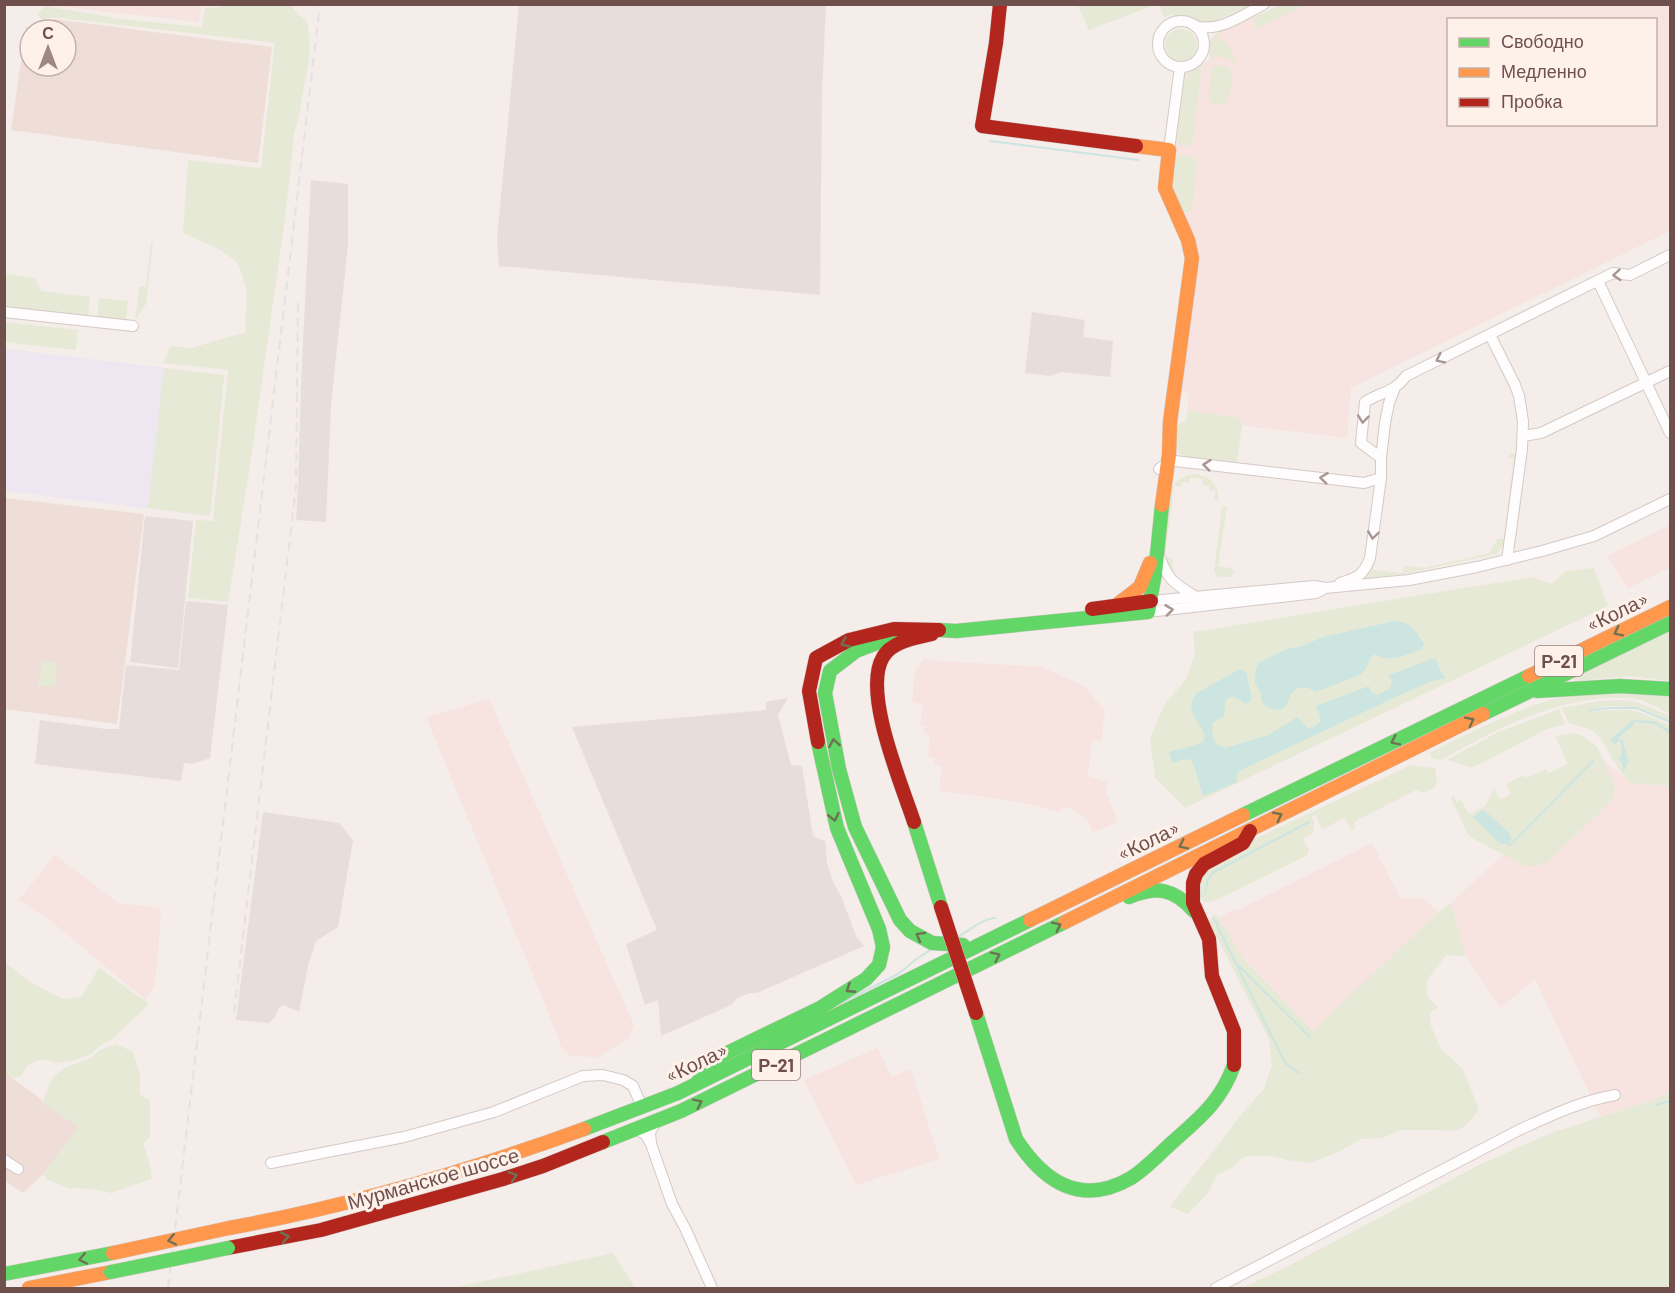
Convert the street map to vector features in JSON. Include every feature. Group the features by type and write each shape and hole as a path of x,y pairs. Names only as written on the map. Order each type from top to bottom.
{"main road":[{"path":"1000,4 982,126 1169,150 1165,188 1167,197 1188,240 1192,258 1170,422 1170,443 1164,466 1146,607"},
{"path":"1164,466 1162,442 1170,422"},
{"path":"1113,606 1122,603 1140,587 1154,557"},
{"path":"1146,607 1113,606 955,624 943,631 895,645 882,657 878,668 877,690 884,732 1016,1139 1040,1170 1054,1181 1070,1188 1090,1191 1130,1180 1210,1108 1222,1092 1234,1064 1234,1031 1212,976 1209,939 1193,903 1193,883 1199,869 1209,860 1243,843 1250,831"},
{"path":"977,946 932,943 910,931 900,920 855,827 839,769 825,693 830,671 855,651 890,638 1146,607"},
{"name":"«Кола»","path":"642,1107 695,1084 1671,607"},
{"name":"«Кола»","path":"646,1126 786,1060 1671,623"},
{"path":"695,1084 720,1056 820,1008 866,979 879,964 883,947 879,929 837,828 821,761 809,691 816,658 849,640 894,629 943,631"},
{"path":"1528,692 1611,684 1671,688"},
{"path":"1080,915 1091,915 1141,892 1157,890 1173,892 1180,896 1199,917"},
{"name":"Мурманское шоссе","path":"4,1275 323,1208 440,1176 537,1146 642,1107"},
{"name":"Мурманское шоссе","path":"29,1288 321,1230 468,1190 543,1166 646,1126"}],"street":[{"path":"1217,27 1204,44 1197,60 1189,65 1180,67 1163,58 1159,49 1159,39 1163,30 1171,23 1184,21 1203,28 1217,27 1263,4"},
{"path":"1196,26 1201,32 1204,44"},
{"path":"1169,150 1180,67"},
{"path":"1146,607 1316,593 1362,573 1370,558 1389,403 1394,390 1406,376 1613,273 1630,275 1671,255"},
{"path":"1598,281 1671,433"},
{"path":"4,312 133,326"},
{"path":"1490,335 1519,396 1523,421 1507,560"},
{"path":"1523,436 1541,433 1671,371"},
{"path":"1381,458 1361,443 1365,402 1377,395 1394,390"},
{"path":"1170,443 1176,455 1184,462"},
{"path":"1164,466 1184,462 1364,483 1381,477"},
{"path":"1146,607 1196,597 1409,580 1507,560 1594,536 1671,499"},
{"path":"1154,557 1172,581 1196,597"},
{"path":"271,1163 404,1137 494,1112 583,1076 603,1075 622,1080 633,1086 642,1107"},
{"path":"1216,1288 1521,1129 1569,1107 1615,1095"},
{"path":"646,1126 650,1132 651,1144"},
{"path":"646,1126 645,1134 651,1144 672,1204 712,1288"},
{"path":"4,1160 18,1169"}],"shaded area":[{"path":"201,4 199,22 48,5"},
{"path":"519,5 826,5 822,92 820,295 499,266 497,239"},
{"path":"1280,5 1670,5 1670,231 1351,388 1347,438 1240,425 1240,418 1187,410 1189,393 1179,392 1199,251 1170,183 1183,76 1191,68 1210,60 1209,43 1215,34"},
{"path":"78,22 272,47 258,163 11,130 19,78 78,78"},
{"path":"311,180 348,184 348,244 331,405 326,522 296,520"},
{"path":"1032,312 1085,320 1083,337 1113,341 1110,377 1061,372 1050,376 1025,373"},
{"path":"5,349 224,375 210,516 5,491"},
{"path":"5,498 144,514 117,724 5,709"},
{"path":"145,516 193,521 178,668 130,662"},
{"path":"1670,525 1670,568 1628,588 1606,556"},
{"path":"186,601 228,605 210,758 192,764 184,763 181,781 35,764 40,720 119,729 126,665 179,670"},
{"path":"925,658 940,661 1042,667 1086,687 1105,712 1101,741 1092,740 1088,776 1107,782 1106,792 1118,822 1093,832 1087,819 1071,808 1063,808 1059,812 994,798 939,791 942,766 934,765 935,758 928,757 930,735 924,734 925,727 920,726 923,705 912,702 915,671"},
{"path":"788,698 778,715 791,765 802,766 813,836 825,841 827,863 834,884 856,936 864,946 757,993 737,998 731,1005 661,1036 658,1000 645,1005 626,944 657,930 572,727 766,710 766,702"},
{"path":"489,699 634,1025 629,1038 596,1058 577,1055 570,1057 566,1050 563,1051 426,717"},
{"path":"1604,761 1631,783 1670,786 1670,1092 1661,1097 1600,1116 1535,979 1500,1008 1466,956 1451,903"},
{"path":"263,812 339,823 353,840 338,927 316,941 308,966 299,1012 284,1005 279,1007 275,1017 269,1023 236,1020"},
{"path":"1372,843 1400,898 1425,899 1438,912 1313,1031 1243,958 1219,917 1238,910"},
{"path":"55,855 118,903 161,908 154,985 146,1000 51,921 19,900"},
{"path":"877,1048 892,1077 911,1069 939,1159 856,1185 804,1080"},
{"path":"4,1072 79,1127 43,1174 23,1193 5,1181"}],"green space":[{"path":"221,4 293,5 293,9 308,23 310,52 294,135 286,211 228,602 188,598 196,520 213,521 228,370 163,363 171,346 192,348 245,333 247,291 238,263 219,249 183,233 188,160 261,168 275,43 78,20 78,18 40,18 37,14 45,6 121,19 202,27 205,8 220,7"},
{"path":"1281,4 1305,5 1255,29 1253,18"},
{"path":"1078,5 1155,5 1089,30"},
{"path":"1159,5 1251,5 1202,25 1188,18 1174,17 1172,14 1164,17"},
{"path":"1181,29 1192,34 1197,45 1192,56 1181,61 1170,56 1165,45 1170,34"},
{"path":"1219,32 1221,35 1217,38 1219,41 1226,41 1237,65 1223,57 1213,57 1210,60 1210,44"},
{"path":"1202,64 1192,144 1179,145 1176,138 1183,82 1191,70"},
{"path":"1216,65 1229,68 1230,72 1230,92 1225,104 1213,104 1208,99 1212,68"},
{"path":"1181,154 1195,159 1197,163 1192,210 1188,213 1180,211 1171,192 1171,160"},
{"path":"151,242 153,242 146,304 135,321 139,286 146,287"},
{"path":"4,273 35,278 41,291 90,297 88,318 5,309"},
{"path":"99,298 128,301 124,322 97,320"},
{"path":"5,322 78,330 76,350 5,342"},
{"path":"164,368 224,375 210,516 148,508"},
{"path":"1187,410 1241,418 1237,462 1188,457 1179,453 1175,444 1175,426 1187,420"},
{"path":"1511,453 1517,455 1505,540 1496,554 1403,574 1356,580 1373,564 1373,570 1403,573 1404,566 1425,568 1490,553 1497,539 1504,539 1514,458 1508,457"},
{"path":"1195,474 1210,479 1217,490 1218,501 1214,501 1216,491 1209,490 1209,486 1203,485 1203,479 1190,477 1189,483 1181,482 1181,487 1174,486 1165,556 1163,551 1171,489 1176,482 1186,476"},
{"path":"1222,506 1227,507 1218,566 1230,568 1234,572 1231,577 1219,577 1214,572"},
{"path":"1165,557 1172,558 1175,574 1173,577"},
{"path":"1594,568 1608,606 1185,808 1155,778 1150,738 1165,704 1186,679 1195,654 1193,632 1532,577 1551,584 1566,571"},
{"path":"1670,630 1670,681 1629,676 1575,681 1574,677"},
{"path":"42,661 57,662 55,687 38,685"},
{"path":"1584,691 1670,693 1670,714 1634,698 1586,700 1522,719 1441,760 1431,758 1430,753 1505,717 1543,702"},
{"path":"1599,701 1637,702 1670,716 1670,721 1637,707 1611,706 1589,709 1591,711 1630,710 1670,725 1670,730 1656,725 1670,734 1670,786 1631,783 1618,768 1599,737 1588,729 1569,724 1562,708","holes":["1637,720 1653,724 1634,722 1634,725 1618,738 1622,739 1628,762 1623,768 1619,741 1611,741 1616,733"]},
{"path":"1559,709 1565,724 1545,730 1480,764 1471,767 1447,760 1498,732"},
{"path":"1572,733 1581,735 1597,747 1613,781 1615,791 1612,800 1545,865 1544,863 1538,866 1525,866 1468,835 1451,798 1454,796 1457,802 1461,800 1469,814 1485,806 1494,789 1500,800 1511,794 1506,784 1524,775 1526,778 1546,769 1548,773 1568,764 1555,736"},
{"path":"1411,765 1435,768 1437,781 1435,787 1424,793 1416,790 1354,822 1355,828 1352,831 1345,818 1322,829 1315,814 1312,817 1313,833 1303,838 1309,851 1306,856 1212,902 1205,902 1201,898 1199,889 1202,877 1209,867 1229,851"},
{"path":"1451,903 1466,956 1446,955 1427,980 1427,996 1438,1007 1429,1014 1431,1026 1441,1049 1463,1069 1479,1110 1472,1119 1460,1129 1450,1131 1401,1130 1382,1138 1361,1139 1311,1163 1271,1156 1248,1156 1218,1174 1207,1194 1188,1214 1170,1207 1240,1116 1264,1089 1272,1065 1269,1039 1209,922 1213,915 1217,915 1243,958 1313,1031 1438,912"},
{"path":"5,962 28,981 63,999 82,996 99,968 149,1004 113,1038 91,1054 73,1061 57,1063 42,1059 29,1064 21,1076 13,1078 5,1074"},
{"path":"116,1044 133,1052 140,1075 140,1094 150,1101 150,1136 143,1144 152,1179 111,1193 68,1188 48,1180 43,1174 79,1127 42,1103 52,1079 64,1068 91,1058 100,1050"},
{"path":"1670,1092 1670,1288 1242,1288 1485,1162 1554,1132"},
{"path":"613,1253 635,1288 453,1288"}],"water":[{"path":"1395,621 1406,623 1418,634 1424,644 1421,650 1392,658 1375,654 1360,675 1316,692 1307,688 1297,689 1292,693 1285,707 1279,710 1267,707 1262,702 1255,682 1256,668 1260,662 1287,649 1302,646 1323,637"},
{"path":"1435,658 1446,678 1432,681 1404,693 1241,770 1236,775 1237,782 1203,796 1191,760 1184,759 1172,763 1169,752 1203,742 1205,736 1191,705 1197,693 1240,669 1246,672 1252,699 1246,705 1239,699 1229,697 1225,702 1224,717 1212,724 1213,739 1217,745 1225,748 1269,735 1297,717 1307,728 1314,727 1320,722 1316,706 1369,686 1371,692 1378,695 1390,688 1392,682 1389,675"},
{"path":"1632,720 1654,721 1670,730 1670,734 1655,724 1634,722 1634,725 1618,738 1622,739 1629,763 1626,763 1626,769 1623,770 1619,759 1622,753 1620,741 1614,744 1610,740"},
{"path":"1485,811 1509,833 1511,838 1508,844 1501,844 1473,817"}],"waterway":[{"path":"990,141 1138,160"},
{"path":"1590,710 1637,708 1670,722"},
{"path":"1508,844 1510,845 1593,761"},
{"path":"1205,894 1208,879 1214,872 1309,822"},
{"path":"956,938 981,923 996,918"},
{"path":"1214,919 1285,1063 1299,1073"},
{"path":"839,1004 898,974 932,949"},
{"path":"1237,964 1310,1037"},
{"path":"1656,1105 1670,1101"}],"railway":[{"path":"168,1288 320,4"},
{"path":"234,1013 296,487 298,300"}],"traffic: fast":[{"path":"939,630 956,631 1148,612 1155,574 1162,505"},
{"path":"1483,714 1670,623"},
{"path":"893,637 856,651 830,671 825,693 839,769 855,827 900,920 910,931 932,943 963,945"},
{"path":"1243,815 1529,676"},
{"path":"1537,691 1620,686 1670,689"},
{"path":"696,1084 721,1056 820,1008 866,979 879,965 883,947 879,929 837,828 818,742"},
{"path":"914,822 941,907"},
{"path":"1129,897 1148,891 1164,891 1179,898 1194,911"},
{"path":"584,1129 678,1093 1030,920"},
{"path":"603,1142 681,1111 1065,922"},
{"path":"976,1013 1016,1139 1027,1154 1052,1178 1065,1186 1080,1190 1096,1190 1113,1186 1143,1170 1210,1106 1224,1088 1234,1065"},
{"path":"111,1272 228,1248"},
{"path":"4,1274 113,1253"}],"traffic: slow":[{"path":"1136,146 1169,150 1165,188 1188,240 1192,258 1170,422 1169,455 1162,505"},
{"path":"1118,604 1140,587 1150,563"},
{"path":"1529,676 1670,607"},
{"path":"1065,922 1483,714"},
{"path":"1030,920 1243,815"},
{"path":"229,1228 319,1209 408,1186 584,1129"},
{"path":"113,1253 229,1228"},
{"path":"29,1288 111,1272"}],"traffic: jam":[{"path":"1000,4 982,126 1136,146"},
{"path":"1092,609 1151,601"},
{"path":"818,742 809,691 816,658 849,640 894,629 939,630"},
{"path":"914,822 893,763 880,715 877,692 878,673 883,657 892,647 932,634"},
{"path":"1234,1065 1234,1031 1212,976 1209,939 1193,903 1193,883 1196,874 1204,864 1243,843 1250,831"},
{"path":"941,907 976,1013"},
{"path":"228,1248 321,1230 503,1179 603,1142"}]}
